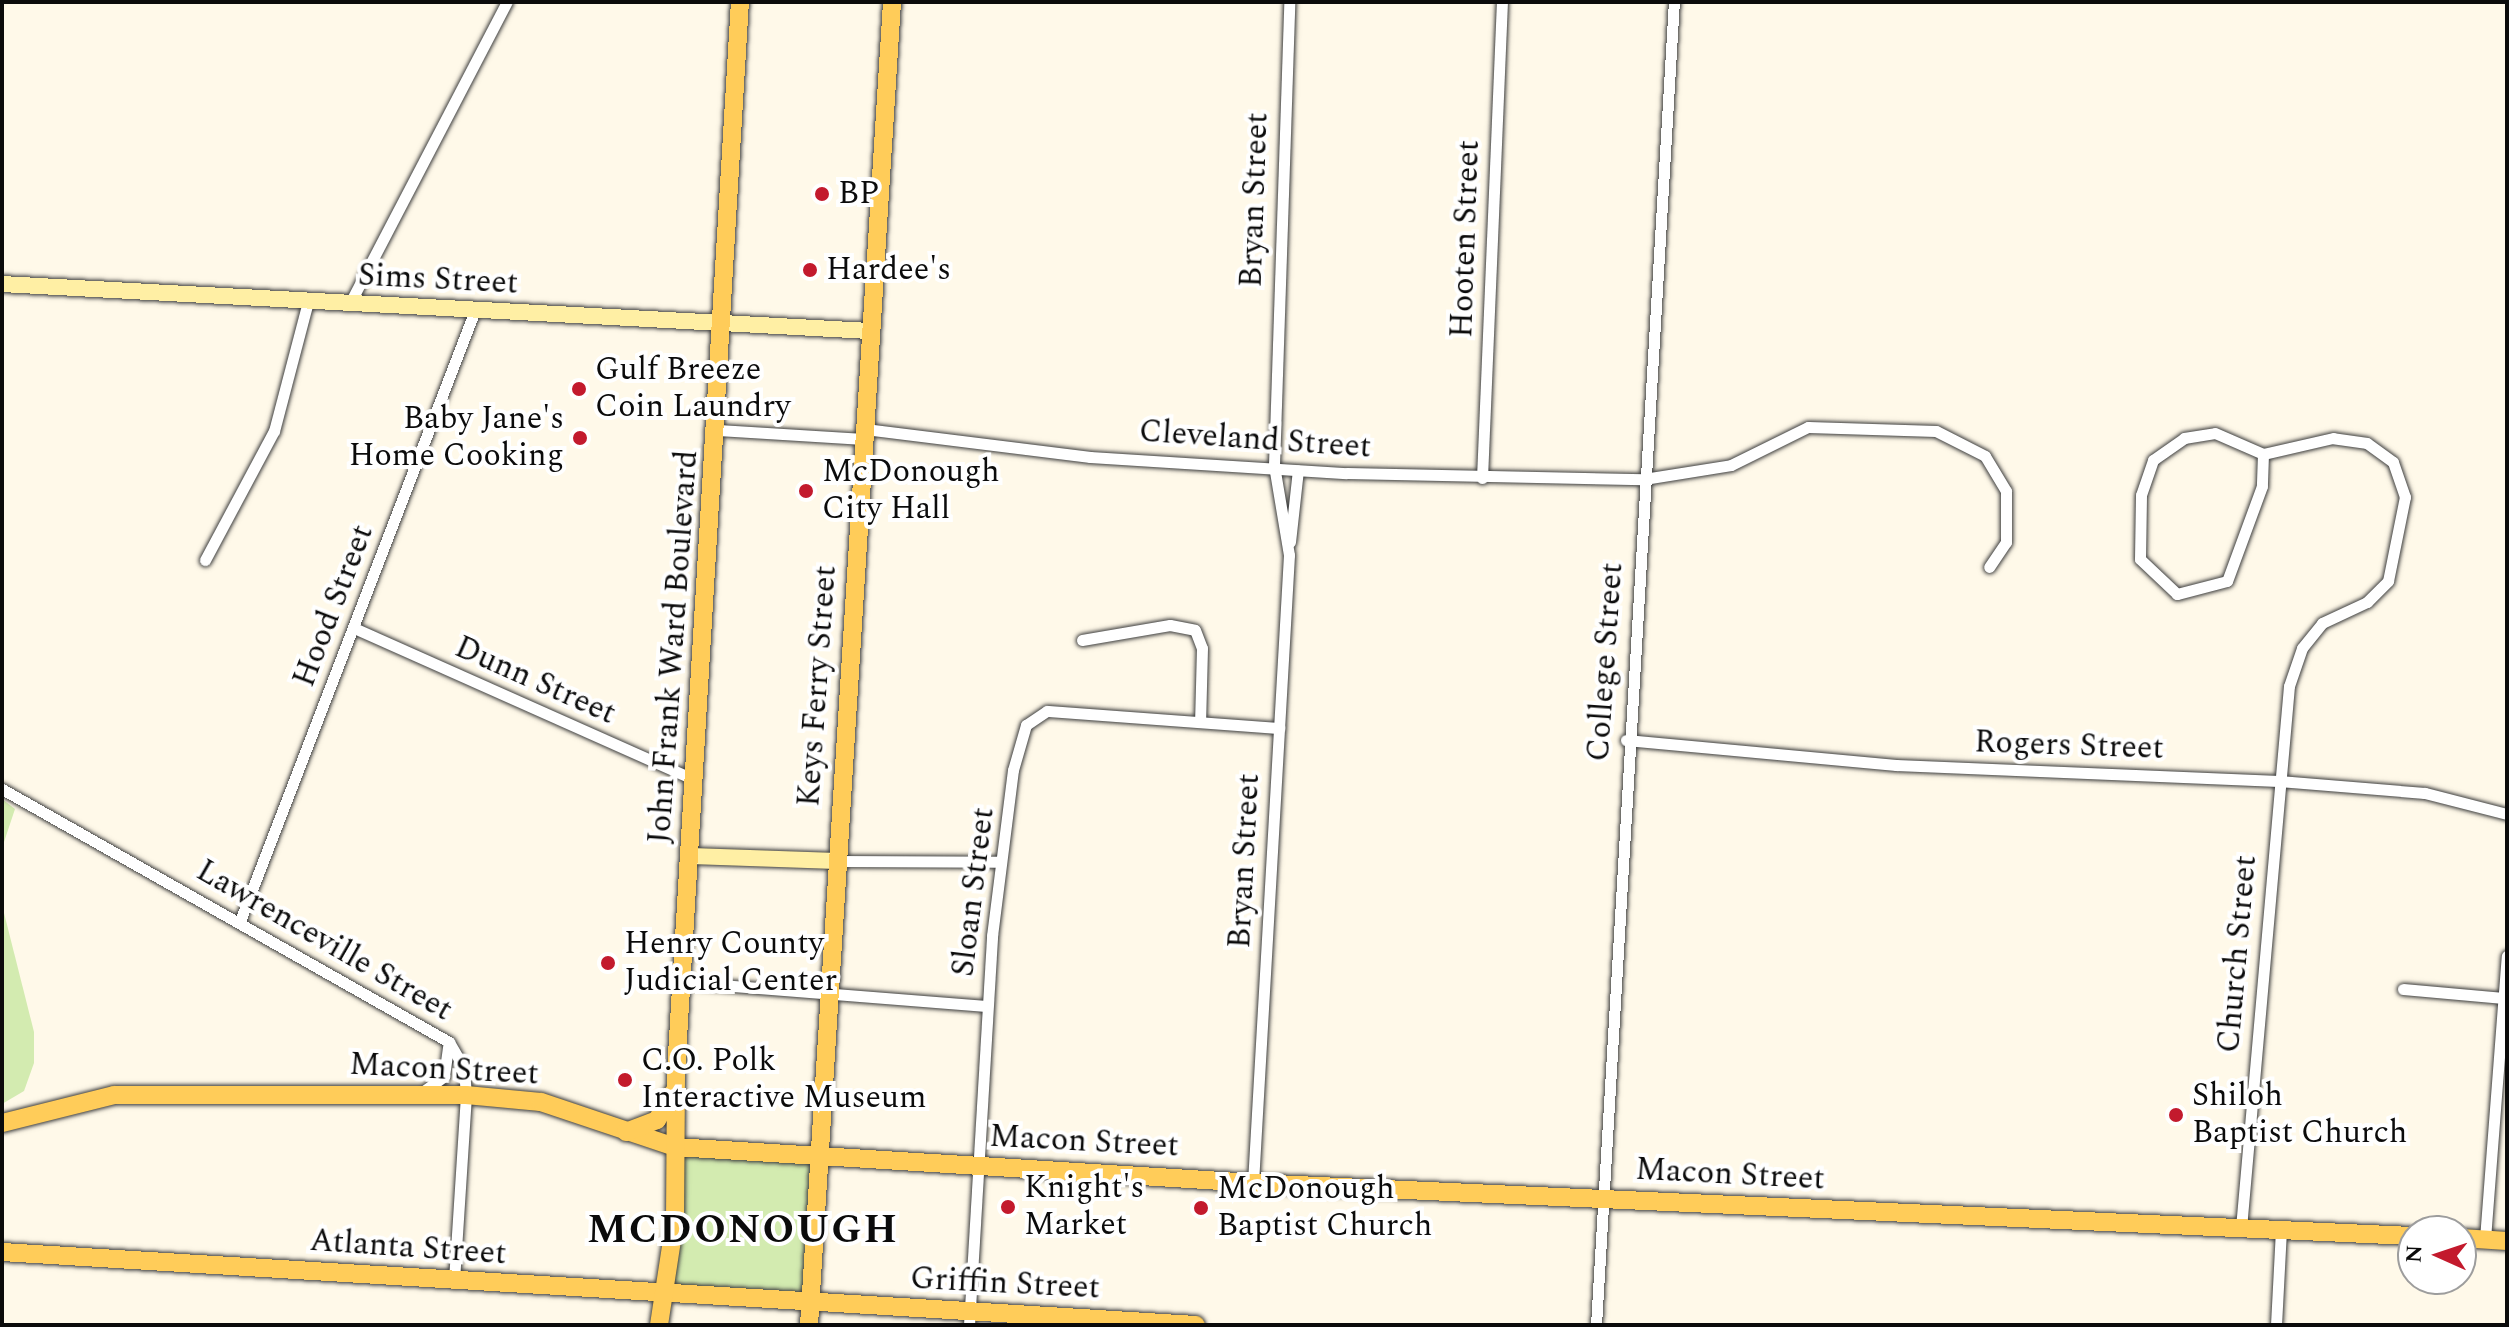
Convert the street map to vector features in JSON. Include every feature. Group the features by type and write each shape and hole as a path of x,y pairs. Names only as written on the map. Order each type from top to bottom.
{"main road":[{"name":"John Frank Ward Boulevard","path":"659,1325 675,1220 676,1085 718,430 740,2"},
{"name":"Keys Ferry Street","path":"809,1325 816,1155 892,2"},
{"name":"Sims Street","path":"2,284 871,331"},
{"path":"691,856 837,861"},
{"path":"626,1132 657,1120 676,1085"},
{"name":"Macon Street","path":"2,1123 114,1095 466,1095 541,1102 675,1147 1253,1183 2397,1235"},
{"path":"2477,1239 2507,1241"},
{"name":"Atlanta Street","path":"2,1252 810,1302"},
{"name":"Griffin Street","path":"810,1302 969,1318 1196,1325"}],"street":[{"path":"350,303 507,2"},
{"name":"Bryan Street","path":"1289,2 1274,465 1290,542"},
{"name":"Hooten Street","path":"1482,478 1502,2"},
{"name":"College Street","path":"1596,1325 1626,740 1674,2"},
{"path":"205,560 274,431 308,301"},
{"name":"Hood Street","path":"240,921 475,310"},
{"name":"Cleveland Street","path":"718,430 864,434 1090,457 1274,465 1298,470 1482,478 1644,479 1731,465 1808,427 1936,431 1985,456 2006,491 2006,542 1989,567"},
{"path":"2215,433 2263,454 2262,486 2227,581 2177,594 2158,582 2140,559 2136,519 2153,460 2184,438 2215,433"},
{"name":"Church Street","path":"2241,1228 2289,686 2302,648 2322,623 2367,602 2388,581 2405,497 2393,462 2367,443 2333,438 2263,454"},
{"name":"Bryan Street","path":"1253,1183 1290,542 1298,470"},
{"path":"1082,640 1170,625 1195,630 1202,648 1200,722"},
{"name":"Dunn Street","path":"354,628 695,780"},
{"name":"Sloan Street","path":"969,1318 987,1006 1001,862 1016,755 1034,717 1060,711 1279,728"},
{"name":"Rogers Street","path":"1626,740 1896,765 2279,781 2425,793 2507,814"},
{"name":"Lawrenceville Street","path":"2,789 449,1042 464,1068 466,1095 454,1281"},
{"path":"837,861 1001,862"},
{"path":"2485,1239 2507,956"},
{"path":"682,982 987,1006"},
{"path":"2403,989 2504,998"},
{"path":"416,1095 444,1076 449,1042"},
{"path":"2276,1325 2281,1230"}],"green space":[{"path":"2,799 15,809 2,848"},
{"path":"2,905 34,1032 34,1063 24,1091 2,1104"},
{"path":"675,1147 816,1155 810,1302 662,1295"}],"place":[{"name":"BP","path":"822,194"},
{"name":"Hardee's","path":"810,270"},
{"name":"Gulf Breeze Coin Laundry","path":"579,389"},
{"name":"Baby Jane's Home Cooking","path":"580,438"},
{"name":"McDonough City Hall","path":"806,491"},
{"name":"Henry County Judicial Center","path":"608,963"},
{"name":"C.O. Polk Interactive Museum","path":"625,1080"},
{"name":"Shiloh Baptist Church","path":"2176,1115"},
{"name":"Knight's Market","path":"1008,1207"},
{"name":"McDonough Baptist Church","path":"1201,1208"}],"district":[{"name":"MCDONOUGH","path":"743,1231"}]}
